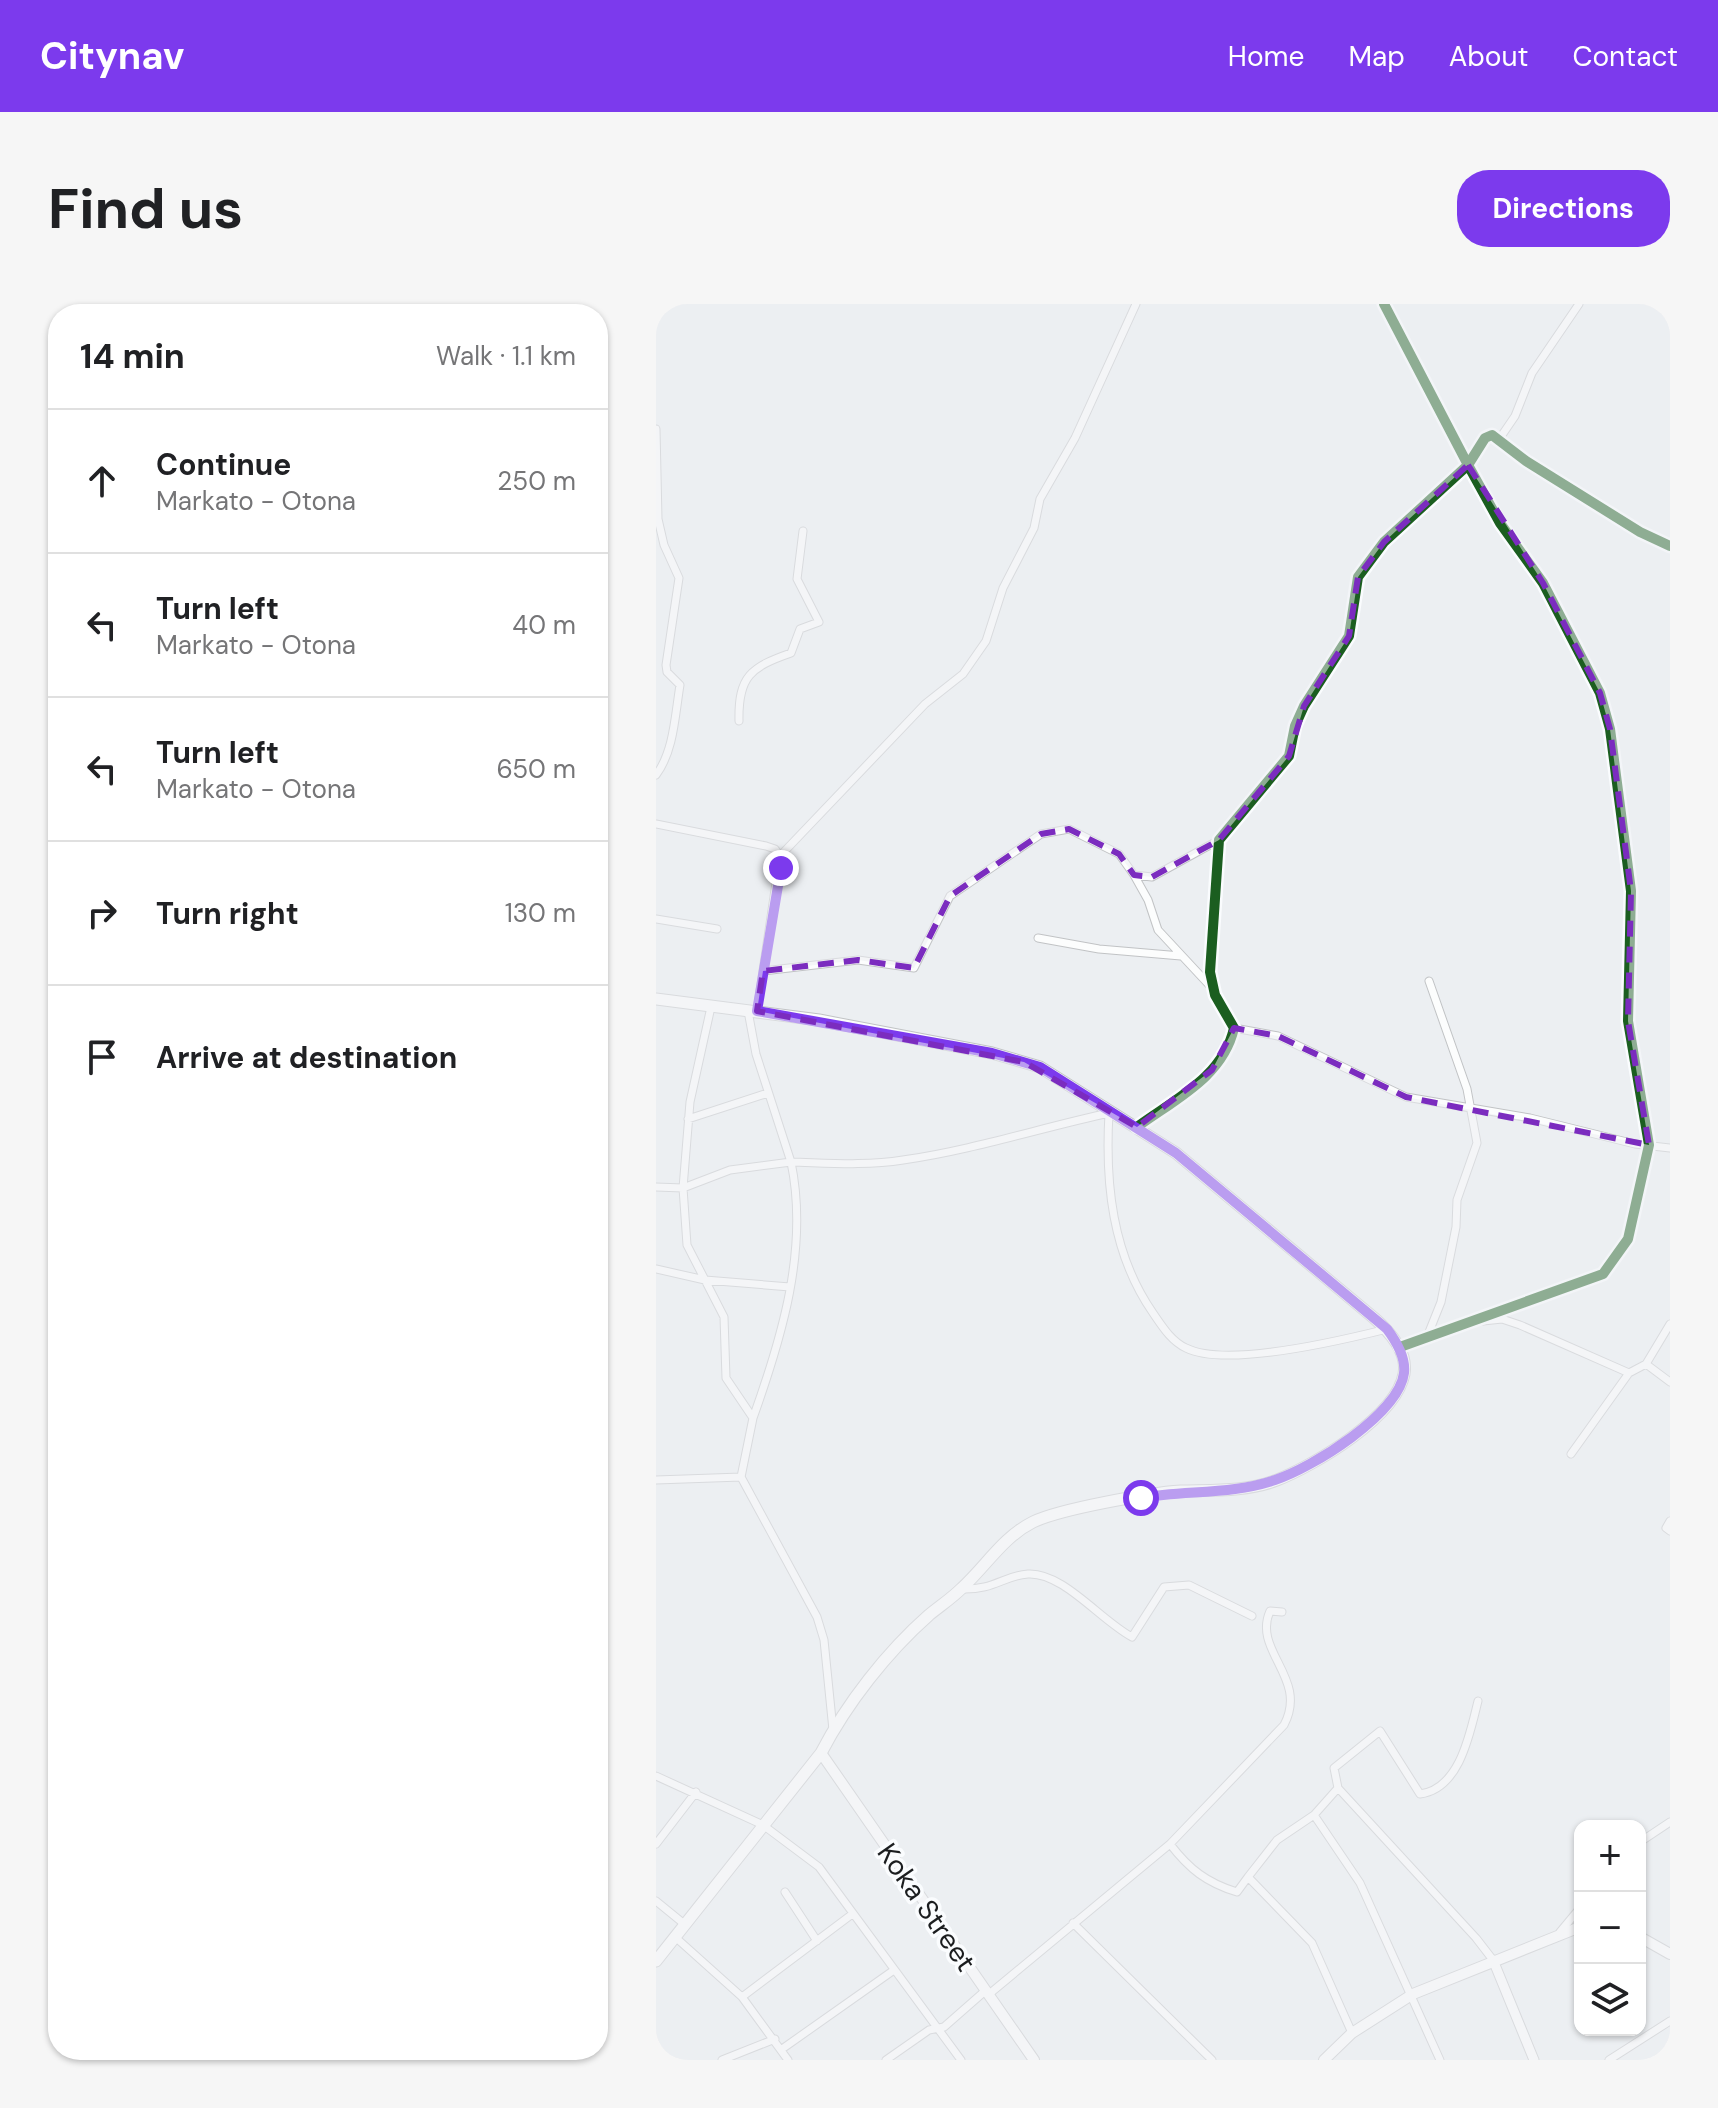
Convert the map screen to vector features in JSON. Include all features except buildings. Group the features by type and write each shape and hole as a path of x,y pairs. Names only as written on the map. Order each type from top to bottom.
{"main road":[{"path":"656,999 753,1011 992,1053 1040,1067 1176,1153 1387,1329 1400,1347 1405,1372 1396,1396 1356,1434 1276,1480 1224,1491 1178,1491 1096,1506 1033,1522 1005,1541 962,1589 896,1647 833,1730 821,1753 683,1923 656,1961"},
{"name":"Koka Street","path":"821,1753 1033,2060"},
{"path":"1324,2060 1352,2033 1413,1994 1574,1928"},
{"path":"1646,1940 1670,1954"}],"street":[{"path":"833,1730 824,1640 817,1617 741,1477 753,1418 776,1355 790,1287 799,1198 791,1162 768,1093 753,1011 763,971 780,856 925,704 963,674 986,641 1003,588 1034,528 1040,499 1075,438 1136,304"},
{"path":"1384,304 1500,523 1543,583 1600,693 1610,729 1631,891 1628,1021 1649,1145 1628,1239 1603,1274 1400,1347"},
{"path":"1500,438 1515,416 1532,373 1579,304"},
{"path":"656,429 660,533 679,578 667,672"},
{"path":"1134,875 1152,877 1219,840 1289,756 1304,706 1349,636 1358,577 1384,542 1468,465 1485,438 1492,435 1500,438 1526,461 1640,532 1670,546"},
{"path":"739,721 738,696 758,664 791,653 800,629 819,622 797,579 803,531"},
{"path":"656,667 667,672 680,685 666,755 656,775"},
{"path":"656,750 666,755"},
{"path":"656,824 766,846 775,849 780,856"},
{"path":"763,971 858,960 914,968 950,896 1041,834 1069,829 1119,854 1148,900 1158,930 1214,990 1234,1028 1230,1045 1212,1070 1188,1094 1137,1127"},
{"path":"1214,990 1210,935 1219,840"},
{"path":"656,919 717,929"},
{"path":"1038,938 1099,949 1181,956"},
{"path":"1427,1337 1441,1302 1456,1227 1457,1200 1477,1143 1472,1110 1429,981"},
{"path":"711,1007 688,1119 683,1188 687,1245 724,1317 726,1378 753,1418"},
{"path":"1234,1028 1278,1036 1406,1097 1530,1118 1670,1148"},
{"path":"688,1119 768,1093"},
{"path":"656,1187 683,1188 730,1170 791,1162 854,1164 901,1161 1022,1136 1109,1113 1107,1163 1116,1232 1131,1276 1166,1333 1187,1348 1248,1354 1322,1345 1387,1329"},
{"path":"656,1269 705,1280 790,1287"},
{"path":"1477,1321 1502,1319 1520,1325 1629,1373"},
{"path":"1571,1454 1629,1373 1646,1364 1670,1324"},
{"path":"1646,1364 1670,1382"},
{"path":"656,1480 741,1477"},
{"path":"1670,1521 1666,1528 1670,1531"},
{"path":"962,1589 996,1587 1029,1574 1045,1577 1061,1582 1109,1624 1132,1637 1164,1587 1189,1585 1252,1616"},
{"path":"886,2060 938,2027 944,2027 1170,1844 1288,1717 1292,1701 1289,1683 1266,1634 1265,1622 1270,1611 1282,1612"},
{"path":"1478,1701 1455,1770 1429,1793 1420,1794 1380,1731 1334,1768 1338,1788 1493,1960 1534,2060"},
{"path":"656,1776 763,1825 819,1867 851,1915 961,2060"},
{"path":"1170,1844 1199,1876 1237,1892 1277,1840 1314,1815 1338,1788"},
{"path":"656,1844 696,1792"},
{"path":"1314,1815 1360,1883 1413,1994 1440,2060"},
{"path":"1646,1838 1670,1822"},
{"path":"1248,1877 1312,1943 1352,2033"},
{"path":"785,1892 817,1941"},
{"path":"656,1901 683,1923"},
{"path":"742,1997 851,1915"},
{"path":"1560,1932 1574,1915"},
{"path":"1073,1923 1212,2060"},
{"path":"674,1936 742,1997 788,2060"},
{"path":"782,2049 894,1970"},
{"path":"1609,2060 1670,2021"},
{"path":"722,2060 775,2039"}],"highlighted area":[{"path":"1468,465 1543,583 1600,693 1610,729 1631,891 1628,1021 1649,1145 1406,1097 1278,1036 1234,1028 1212,1070 1137,1127 1024,1062 757,1011 763,971 858,960 914,968 950,896 1041,834 1069,829 1119,854 1134,875 1152,877 1219,840 1289,756 1304,706 1349,636 1358,577 1384,542"}],"cycle path":[{"path":"1384,304 1500,523 1543,583 1600,693 1610,729 1631,891 1628,1021 1649,1145 1628,1239 1603,1274 1400,1347"},
{"path":"1137,1127 1196,1085 1220,1060 1228,1045 1234,1028 1215,995 1210,972 1219,840 1289,756 1295,726 1304,706 1349,636 1358,577 1384,542 1468,465 1485,438 1492,435 1526,461 1640,532 1670,546"}],"route":[{"path":"781,868 757,1011 992,1053 1040,1067 1176,1153 1387,1329 1400,1347 1405,1372 1396,1396 1356,1434 1317,1458 1276,1480 1224,1491 1178,1491 1141,1498"}]}
